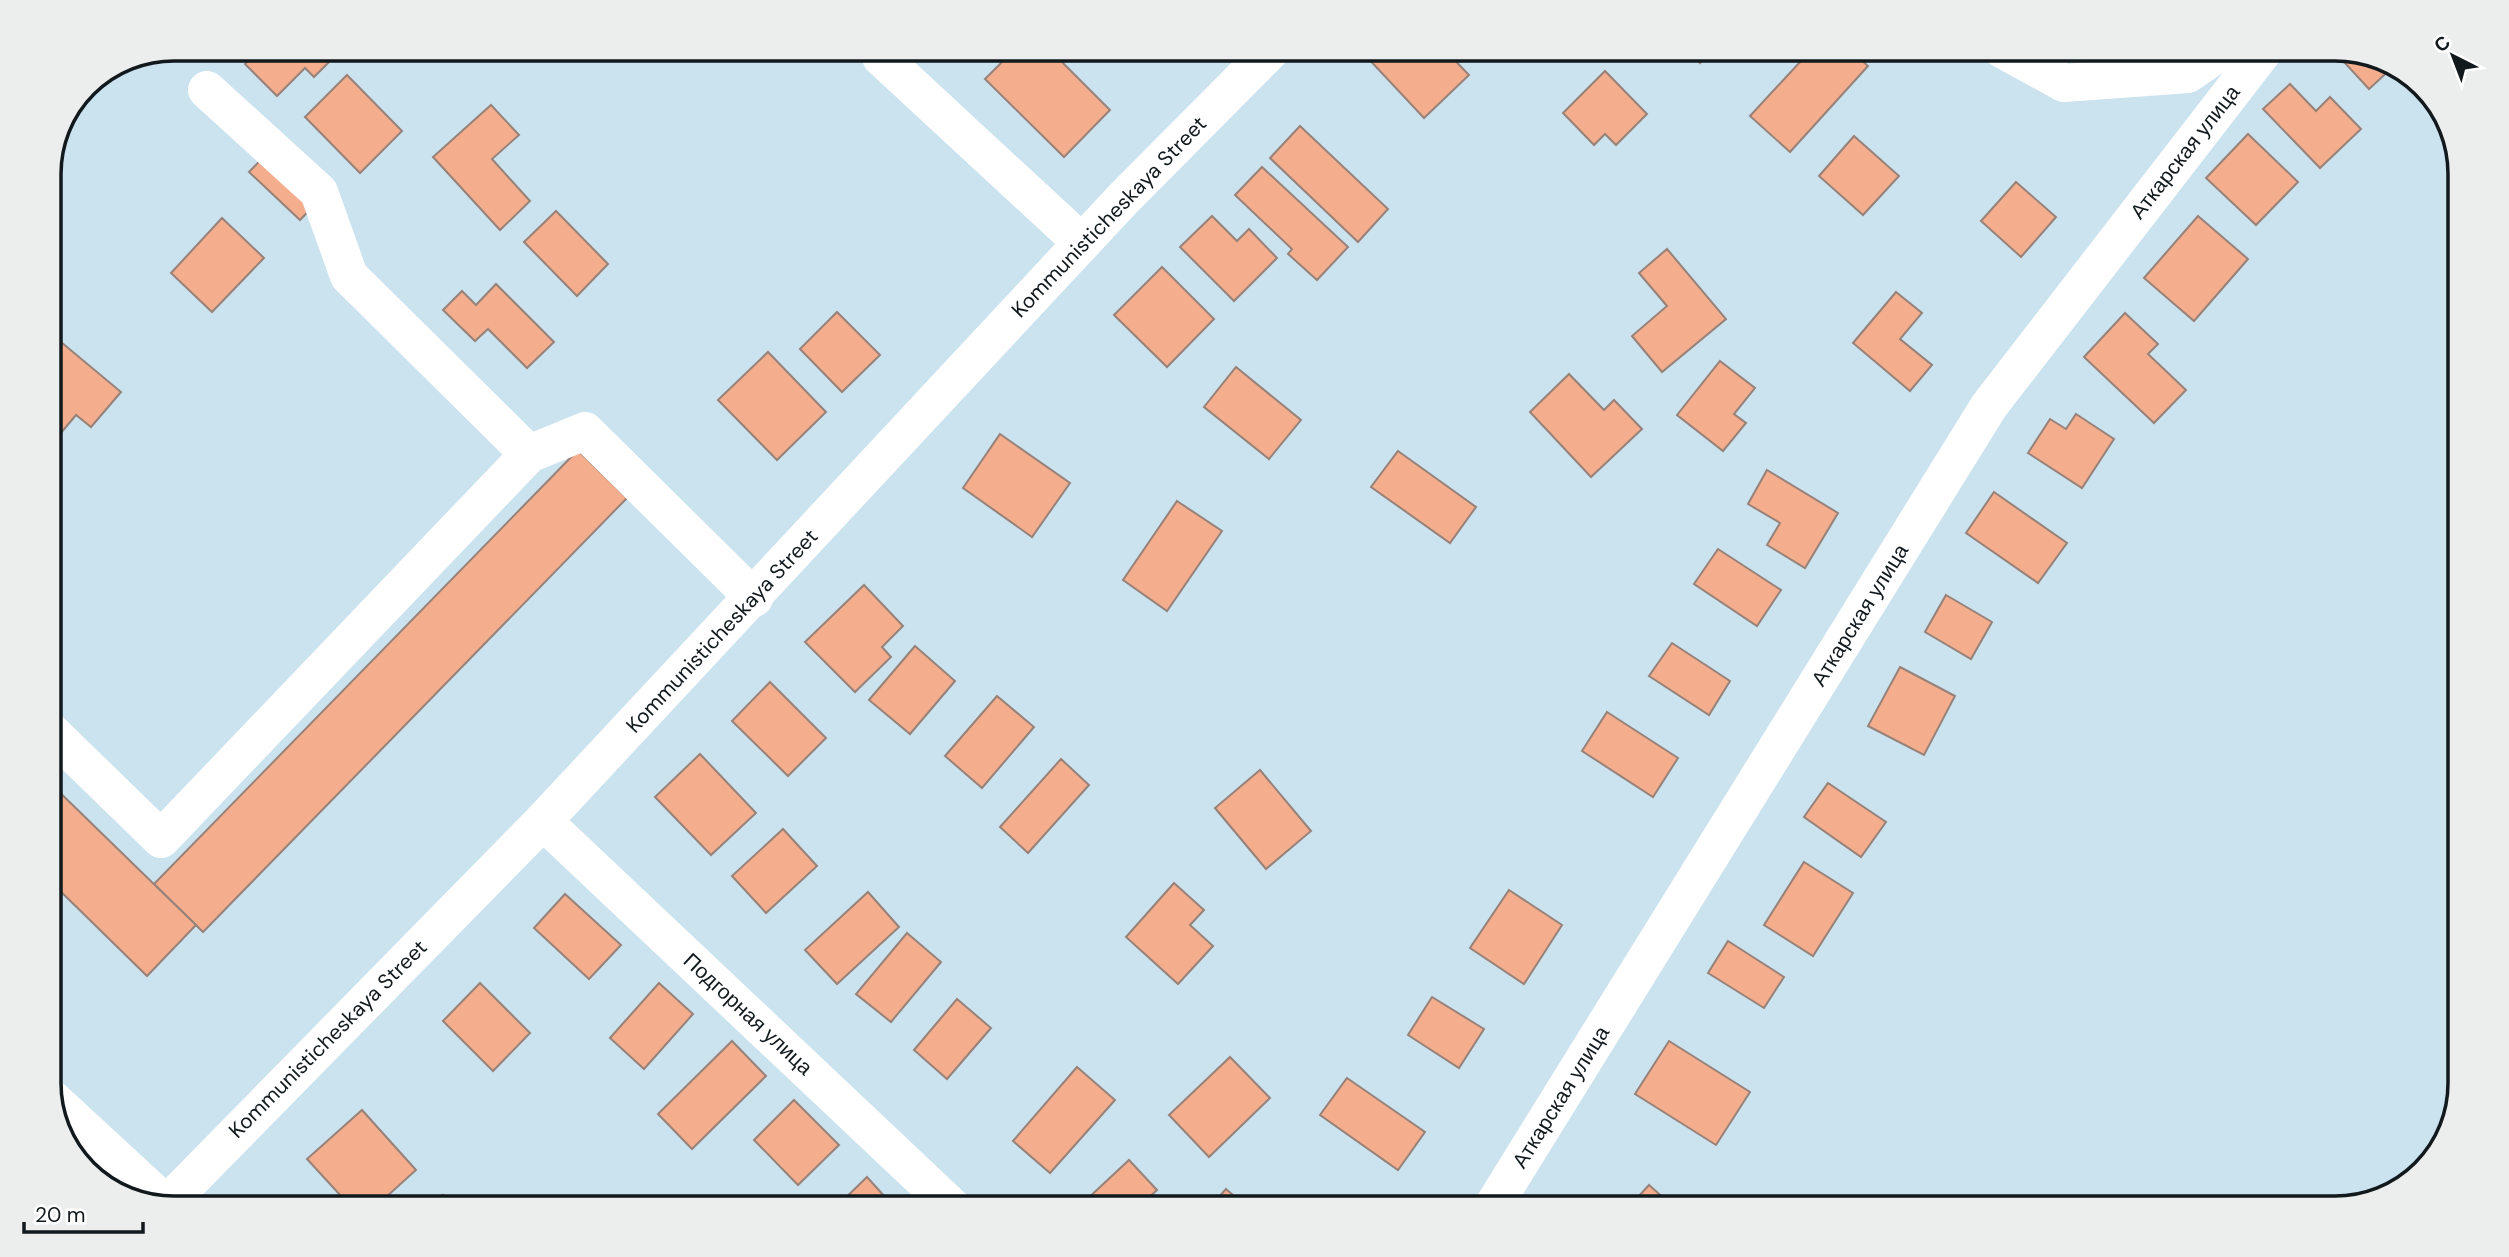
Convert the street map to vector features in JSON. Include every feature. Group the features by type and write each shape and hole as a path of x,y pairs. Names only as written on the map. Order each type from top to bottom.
{"street":[{"path":"885,61 1082,243"},
{"name":"Kommunisticheskaya Street","path":"176,1196 543,821 754,598 1082,243 1260,61"},
{"path":"2024,61 2064,83 2188,74 2207,61"},
{"name":"Аткарская улица","path":"1499,1196 1989,406 2256,61"},
{"path":"206,90 319,192 349,276 529,454"},
{"path":"61,742 161,839 529,454 585,432 754,598"},
{"name":"Подгорная улица","path":"543,821 940,1196"},
{"path":"65,1111 153,1194"}],"building":[{"path":"248,61 330,61 314,77 305,68 277,96 245,64"},
{"path":"1003,61 1061,61 1110,110 1064,157 985,79"},
{"path":"1371,61 1456,61 1469,75 1424,118"},
{"path":"1801,61 1862,61 1868,66 1790,152 1750,116"},
{"path":"2344,62 2371,67 2386,74 2369,89"},
{"path":"1605,71 1647,114 1616,145 1605,134 1594,145 1563,113"},
{"path":"347,75 402,131 360,173 305,117"},
{"path":"2290,84 2316,111 2330,97 2361,129 2320,168 2263,109"},
{"path":"491,105 519,135 492,159 530,201 500,230 433,157"},
{"path":"1300,126 1388,209 1358,242 1270,158"},
{"path":"2248,134 2298,182 2256,225 2206,178"},
{"path":"1854,136 1899,176 1863,215 1819,176"},
{"path":"282,138 332,187 300,220 249,172"},
{"path":"1262,167 1348,247 1317,280 1288,254 1292,249 1235,195"},
{"path":"2016,182 2056,217 2021,257 1981,221"},
{"path":"556,211 608,264 577,296 524,242"},
{"path":"1212,216 1237,241 1249,229 1277,258 1234,301 1180,247"},
{"path":"2198,216 2248,259 2194,321 2144,278"},
{"path":"222,218 264,258 212,312 171,273"},
{"path":"1667,249 1726,319 1662,372 1632,336 1667,306 1639,273"},
{"path":"1162,267 1214,319 1167,367 1114,315"},
{"path":"496,284 554,342 527,368 488,329 475,341 443,310 462,291 476,305"},
{"path":"1896,292 1922,313 1900,339 1932,365 1910,391 1853,343"},
{"path":"837,312 880,355 842,392 800,349"},
{"path":"2125,313 2158,344 2148,354 2186,390 2154,423 2084,357"},
{"path":"61,342 121,392 91,427 76,415 61,433"},
{"path":"768,352 826,412 777,460 718,400"},
{"path":"1720,361 1755,388 1734,414 1746,423 1723,451 1677,415"},
{"path":"1236,367 1301,420 1269,459 1204,407"},
{"path":"1569,374 1604,410 1614,400 1642,429 1591,477 1530,412"},
{"path":"2076,414 2114,439 2082,488 2028,453 2050,419 2066,429"},
{"path":"1000,434 1070,483 1032,537 963,488"},
{"path":"578,450 627,498 203,932 154,884"},
{"path":"1398,451 1476,507 1450,543 1371,487"},
{"path":"1767,470 1838,513 1805,568 1767,545 1780,523 1748,504"},
{"path":"1994,492 2067,543 2038,583 1966,533"},
{"path":"1177,501 1222,531 1167,611 1123,580"},
{"path":"1718,549 1781,590 1757,626 1694,584"},
{"path":"864,585 903,626 882,647 891,657 855,692 805,642"},
{"path":"1946,595 1992,622 1971,659 1925,632"},
{"path":"1672,643 1730,681 1709,715 1649,676"},
{"path":"915,646 955,681 910,734 869,700"},
{"path":"1900,667 1955,696 1924,755 1868,726"},
{"path":"770,682 826,738 788,776 732,721"},
{"path":"997,696 1034,727 982,788 945,756"},
{"path":"1607,712 1678,758 1653,797 1582,751"},
{"path":"700,754 756,813 711,855 655,797"},
{"path":"1061,759 1089,785 1028,853 1000,827"},
{"path":"1260,770 1311,831 1266,869 1215,808"},
{"path":"1828,783 1886,822 1861,857 1804,817"},
{"path":"61,794 196,925 147,976 61,892"},
{"path":"783,829 817,866 766,913 732,876"},
{"path":"1804,862 1853,893 1813,956 1764,925"},
{"path":"1174,883 1204,910 1190,925 1213,946 1178,984 1126,937"},
{"path":"1509,890 1562,925 1524,984 1470,948"},
{"path":"868,892 899,927 837,984 805,950"},
{"path":"565,894 621,945 589,979 534,928"},
{"path":"907,933 941,962 891,1022 856,994"},
{"path":"1728,941 1784,977 1764,1008 1708,973"},
{"path":"480,983 530,1033 493,1071 443,1021"},
{"path":"659,983 693,1014 644,1069 610,1038"},
{"path":"1432,997 1484,1029 1459,1068 1408,1035"},
{"path":"957,999 991,1028 947,1079 914,1050"},
{"path":"732,1041 766,1076 692,1149 658,1114"},
{"path":"1669,1041 1750,1092 1716,1145 1635,1094"},
{"path":"1230,1057 1270,1098 1209,1157 1169,1115"},
{"path":"1077,1067 1115,1100 1050,1173 1013,1141"},
{"path":"1347,1078 1425,1132 1398,1170 1320,1115"},
{"path":"794,1100 839,1145 798,1185 754,1140"},
{"path":"362,1110 416,1170 387,1196 341,1196 307,1159"},
{"path":"1129,1160 1157,1190 1151,1196 1090,1196"},
{"path":"867,1177 884,1196 847,1196"},
{"path":"1649,1185 1661,1196 1639,1196"},
{"path":"1226,1189 1234,1196 1220,1196"}]}
